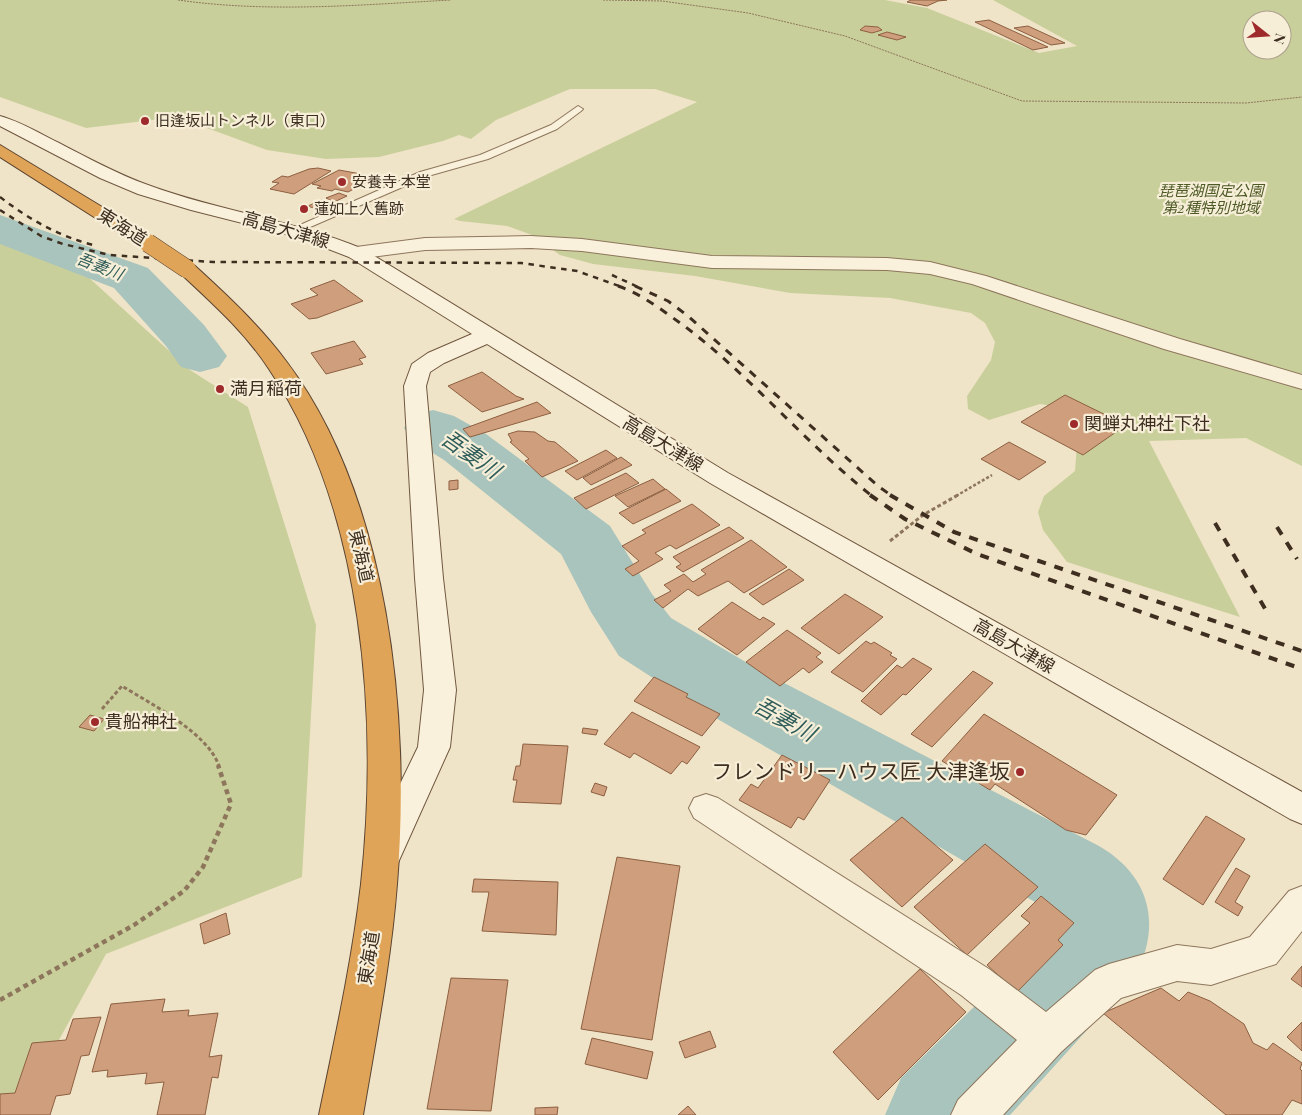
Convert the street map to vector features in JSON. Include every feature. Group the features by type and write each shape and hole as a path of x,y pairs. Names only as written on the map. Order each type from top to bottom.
{"highway":[{"name":"東海道","path":"0,150 187,269 242,317 266,348 304,406 330,457 351,515 365,570 376,640 384,798 377,904 341,1115"}],"street":[{"name":"高島大津線","path":"2,119 120,180 144,190 200,207 297,229 326,239 356,254 719,478 1302,809"},
{"path":"356,254 425,244 531,242 582,245 712,262 887,264 930,268 979,280 1163,341 1302,382"},
{"path":"380,862 434,747 440,690 428,578 415,386 420,369 436,358 489,335"},
{"path":"706,808 975,982 1028,1024"},
{"path":"973,1115 1028,1024 1109,983 1177,963 1210,967 1262,951 1302,903"}],"lane":[{"path":"297,229 424,174 484,157 545,131 554,127 578,109"}],"path":[{"path":"178,0 230,7 285,8 450,0"},
{"path":"603,0 662,1 748,13 845,36 1022,101 1246,102 1302,97"},
{"path":"232,388 260,382"},
{"path":"889,542 923,515 992,475"},
{"path":"0,1000 134,925 184,891 203,867 231,804 215,755 178,720 122,686 102,709"}],"green space":[{"name":"琵琶湖国定公園 第2種特別地域","path":"0,0 885,0 927,8 1039,53 1077,46 993,0 1302,0 1302,466 1246,438 1149,441 1240,617 1067,562 1043,530 1038,512 1044,496 1075,471 1079,417 1052,406 1040,404 989,420 968,409 967,396 991,360 995,342 985,323 971,313 890,298 790,293 695,276 593,264 560,255 532,235 507,226 454,219 697,102 655,89 570,89 496,120 471,139 459,135 443,141 379,157 326,159 267,150 177,117 86,128 0,97"},
{"path":"0,240 86,275 190,370 248,407 316,625 302,877 106,954 18,1115 0,1115"}],"building":[{"path":"911,0 947,0 938,1 927,6 907,2"},
{"path":"989,20 1048,47 1033,50 975,22"},
{"path":"865,26 878,27 882,30 872,33 860,30"},
{"path":"1028,26 1065,43 1051,45 1014,28"},
{"path":"887,32 906,37 897,40 878,35"},
{"path":"318,168 331,171 294,194 270,189 279,183 272,182 282,176 288,177 309,169"},
{"name":"安養寺 本堂","path":"339,170 372,176 368,178 373,179 348,192 317,188 321,186 312,184"},
{"path":"339,193 347,196 334,202 326,198"},
{"path":"321,200 329,203 316,209 308,206"},
{"path":"334,280 363,301 317,318 309,319 291,304 318,295 310,289"},
{"path":"354,341 366,357 359,359 363,364 326,374 311,353"},
{"path":"482,372 516,396 524,399 482,412 448,386"},
{"name":"関蝉丸神社下社","path":"1065,395 1126,425 1083,455 1021,422"},
{"path":"537,402 551,413 470,437 463,429"},
{"path":"518,431 535,432 548,441 555,442 578,461 542,477 525,461 529,459 510,442 512,441 508,434"},
{"path":"1009,442 1046,462 1019,480 981,459"},
{"path":"606,450 617,458 577,480 565,471"},
{"path":"621,457 632,465 591,485 583,478"},
{"path":"626,473 639,483 586,509 574,498"},
{"path":"653,479 665,489 628,507 615,496"},
{"path":"458,480 458,489 449,490 449,481"},
{"path":"666,489 681,501 633,524 619,513"},
{"path":"692,504 720,525 676,549 670,545 655,553 663,559 633,576 625,569 639,561 622,546 646,533 642,530"},
{"path":"729,527 744,538 683,572 676,567 681,564 673,557"},
{"path":"751,540 787,567 744,593 728,581 698,596 688,589 663,608 654,600 671,591 664,585 684,574 693,582 706,574 701,570"},
{"path":"789,569 804,580 763,605 749,594"},
{"path":"845,594 883,617 839,654 801,628"},
{"path":"732,602 760,620 763,617 775,624 737,655 698,629"},
{"path":"787,630 821,653 816,657 823,662 809,673 803,668 780,686 746,662"},
{"path":"866,641 871,644 874,642 892,653 890,655 897,659 863,692 831,672"},
{"path":"913,658 932,669 906,695 903,694 881,715 861,701 897,665 902,668"},
{"path":"973,671 993,683 932,747 911,734"},
{"path":"654,677 688,694 686,697 720,714 702,736 634,701"},
{"path":"632,712 700,747 687,764 682,761 671,774 634,753 630,758 604,744"},
{"name":"フレンドリーハウス匠 大津逢坂","path":"984,714 1117,795 1086,835 1066,830 995,784 990,790 942,761"},
{"path":"90,715 104,719 94,731 79,727"},
{"path":"583,728 598,730 596,735 582,733"},
{"path":"523,744 568,746 561,804 513,802 517,780 513,780 516,766 520,766"},
{"path":"782,755 830,780 804,820 798,817 791,828 739,800 751,784 758,788"},
{"path":"595,783 607,787 604,796 591,792"},
{"path":"1206,816 1245,839 1203,905 1163,879"},
{"path":"902,817 953,860 902,907 850,860"},
{"path":"985,844 1038,887 967,955 914,907"},
{"path":"617,857 680,866 652,1040 581,1029"},
{"path":"1236,868 1250,876 1235,902 1243,907 1238,916 1215,902"},
{"path":"474,879 558,882 556,935 482,931 489,892 472,892"},
{"path":"1041,896 1074,923 1058,940 1063,945 1017,992 987,965 1030,923 1021,916"},
{"path":"226,913 230,934 204,944 200,924"},
{"path":"1302,966 1302,987 1291,979"},
{"path":"920,969 966,1012 878,1100 833,1052"},
{"path":"451,978 508,980 491,1111 427,1109"},
{"path":"1161,988 1179,1001 1188,992 1210,1001 1244,1024 1253,1043 1267,1050 1273,1043 1302,1063 1300,1069 1302,1071 1302,1104 1292,1100 1282,1115 1226,1115 1103,1013"},
{"path":"165,999 162,1012 189,1010 188,1016 218,1013 209,1057 222,1055 218,1078 212,1077 205,1115 157,1115 164,1082 145,1084 147,1073 107,1077 108,1070 92,1072 111,1004"},
{"path":"101,1017 89,1055 81,1056 70,1094 56,1096 50,1115 0,1115 0,1094 15,1093 32,1043 66,1040 73,1019"},
{"path":"1302,1022 1302,1051 1287,1037"},
{"path":"710,1031 716,1047 685,1058 679,1042"},
{"path":"592,1038 653,1052 647,1079 585,1064"},
{"path":"688,1106 696,1115 678,1115"},
{"path":"558,1107 557,1115 535,1115 535,1108"}],"waterway":[{"name":"吾妻川","path":"0,228 131,278 186,336 200,356"},
{"name":"吾妻川","path":"433,428 465,447 539,502 587,541 627,612 645,637 734,692 1067,874 1082,883 1104,908 1099,949 938,1115"}],"railway":[{"path":"0,197 46,227 70,238 97,246"},
{"path":"0,210 41,236 63,244 110,255 213,262 521,263 577,271 622,287"},
{"path":"612,275 638,287"},
{"path":"618,286 652,303 708,345 847,476 872,496"},
{"path":"635,286 668,301 688,316 878,486 892,496"},
{"path":"870,495 905,519 977,554 1302,669"},
{"path":"890,495 954,532 1302,651"},
{"path":"1215,523 1267,612"},
{"path":"1277,527 1297,559"}],"place":[{"name":"旧逢坂山トンネル（東口）","path":"145,121"},
{"name":"安養寺 本堂","path":"342,182"},
{"name":"蓮如上人舊跡","path":"304,209"},
{"name":"満月稲荷","path":"220,389"},
{"name":"関蝉丸神社下社","path":"1074,424"},
{"name":"貴船神社","path":"95,722"},
{"name":"フレンドリーハウス匠 大津逢坂","path":"1020,772"}]}
